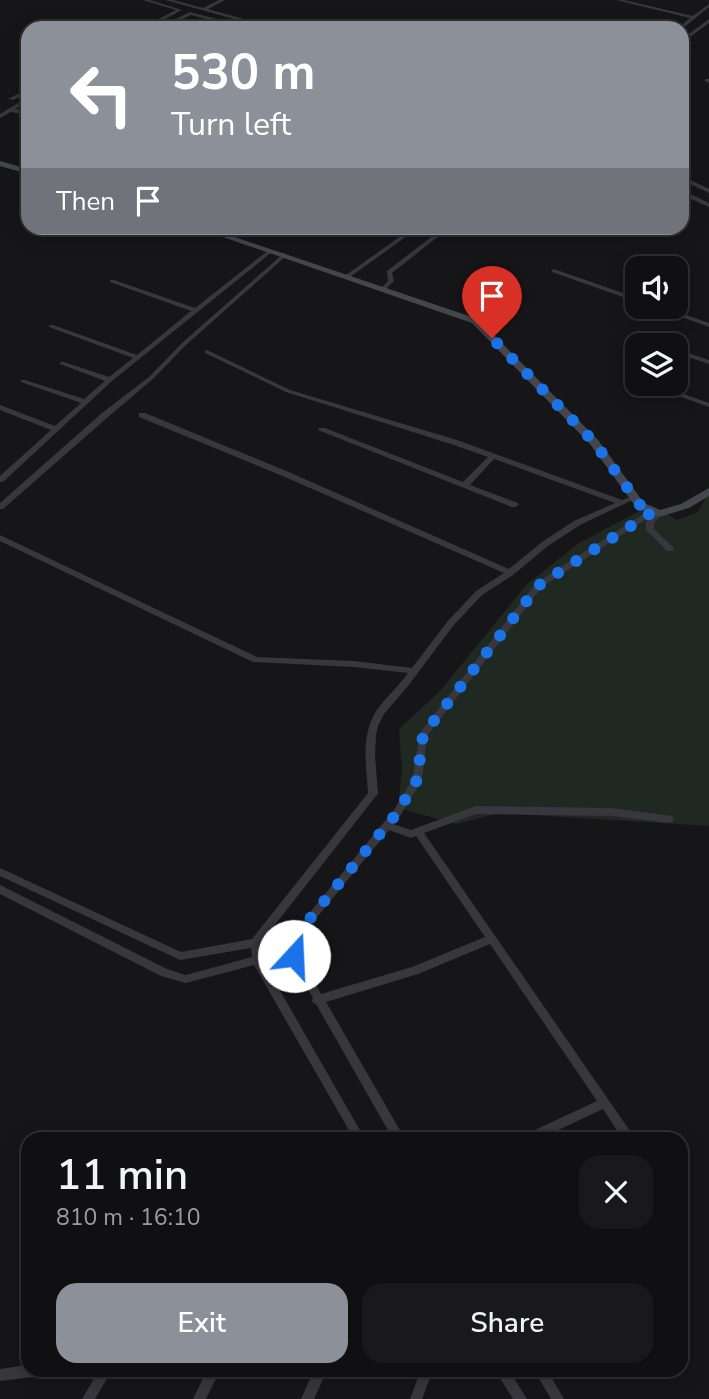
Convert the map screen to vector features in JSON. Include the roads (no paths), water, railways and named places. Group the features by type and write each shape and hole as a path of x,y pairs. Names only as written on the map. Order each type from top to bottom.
{"street":[{"path":"145,0 180,10 158,21"},
{"path":"167,0 248,21"},
{"path":"205,9 223,0"},
{"path":"618,0 692,17"},
{"path":"688,21 709,2"},
{"path":"174,21 190,13 220,21"},
{"path":"689,37 709,21"},
{"path":"11,99 21,94"},
{"path":"0,116 21,104"},
{"path":"11,110 21,112"},
{"path":"0,163 21,170"},
{"path":"689,181 709,191"},
{"path":"689,195 709,205"},
{"path":"222,235 475,321 594,442 640,505 656,513"},
{"path":"348,276 403,235"},
{"path":"384,288 391,281 389,272 437,235"},
{"path":"0,480 137,357 270,251"},
{"path":"0,507 104,415 151,378 184,344 284,256"},
{"path":"554,271 625,296"},
{"path":"112,281 194,310"},
{"path":"688,318 709,326"},
{"path":"51,326 137,357"},
{"path":"207,352 288,391 493,456 624,504"},
{"path":"688,355 709,362"},
{"path":"62,363 110,380"},
{"path":"23,381 85,402"},
{"path":"683,396 709,405"},
{"path":"0,407 56,429"},
{"path":"142,415 288,475 510,573"},
{"path":"322,430 515,505"},
{"path":"465,485 493,456"},
{"path":"395,1132 294,956 298,933 386,825 417,780 423,735 539,585 656,513 685,506 709,491"},
{"path":"0,872 180,956 255,943 373,794 371,733 377,717 407,685 414,671 450,624 479,593 510,573 545,544 577,523 635,497"},
{"path":"656,513 649,527 670,549"},
{"path":"0,538 256,660 354,664 414,671"},
{"path":"386,825 411,834 476,810 611,812 670,819"},
{"path":"418,832 624,1131"},
{"path":"0,889 124,953 186,979 257,960"},
{"path":"317,1000 414,971 491,939"},
{"path":"255,943 257,960 356,1132"},
{"path":"543,1132 605,1103"},
{"path":"0,1375 21,1372"},
{"path":"88,1399 102,1377"},
{"path":"199,1399 210,1377"},
{"path":"307,1399 318,1377"},
{"path":"416,1399 424,1377"},
{"path":"506,1377 521,1399"},
{"path":"544,1377 558,1399"}]}
